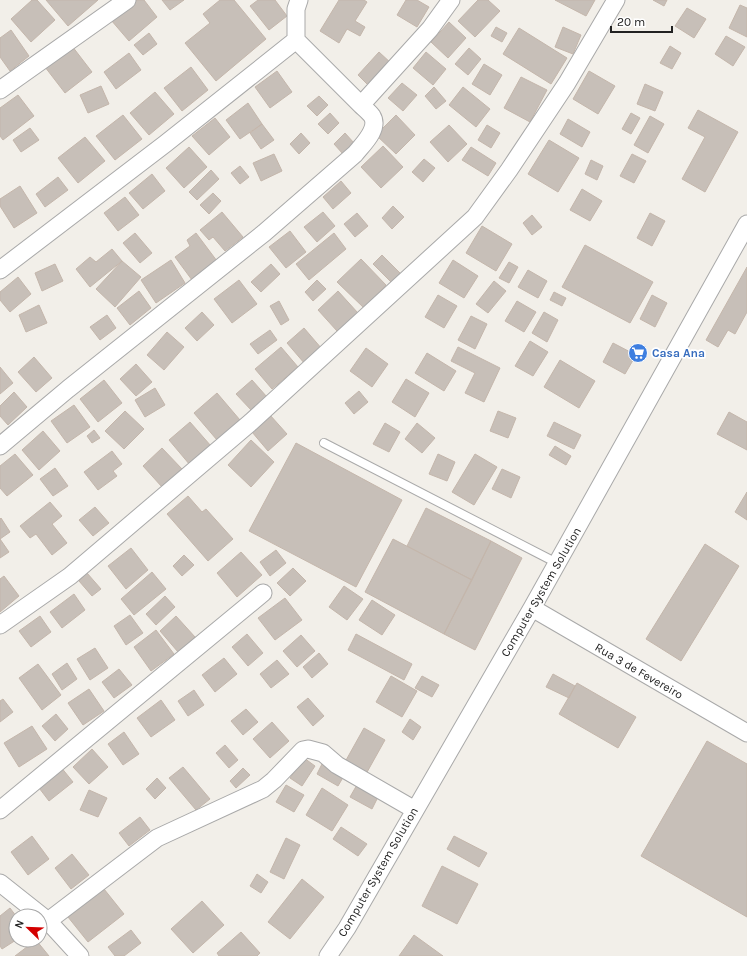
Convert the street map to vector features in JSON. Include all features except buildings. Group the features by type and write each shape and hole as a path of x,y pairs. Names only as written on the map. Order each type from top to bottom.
{"street":[{"path":"0,90 126,0"},
{"path":"0,446 68,389 264,233 355,154 366,140 374,124 372,116 296,40 296,9 299,0"},
{"path":"361,105 430,29 451,0"},
{"path":"0,625 70,576 251,422 475,217 509,170 567,83 616,0"},
{"path":"0,270 165,144 296,40"},
{"name":"Computer System Solution","path":"328,956 347,928 532,608 747,224"},
{"path":"0,810 264,593"},
{"name":"Rua 3 de Fevereiro","path":"532,608 747,734"},
{"path":"80,956 48,921 157,838 263,789 274,780 303,750 308,749 323,753 337,765 415,810"},
{"path":"0,883 32,908"}],"lane":[{"path":"324,443 557,563"}],"place":[{"name":"Casa Ana","path":"638,353"}]}
